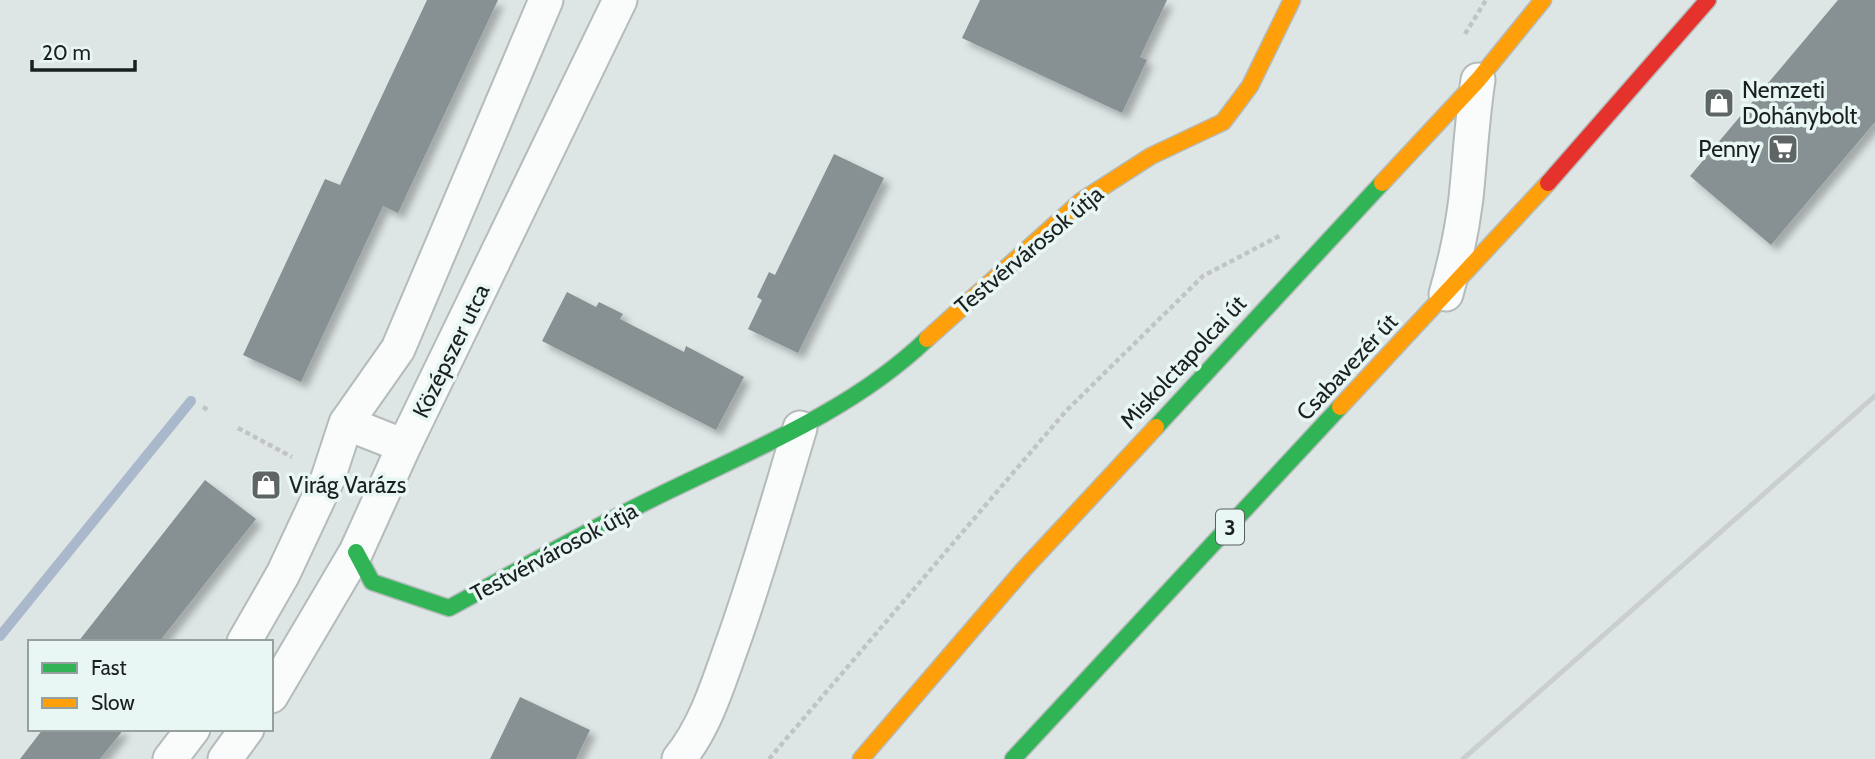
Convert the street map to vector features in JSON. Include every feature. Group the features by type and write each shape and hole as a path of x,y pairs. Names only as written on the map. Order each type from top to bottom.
{"street":[{"path":"245,640 283,574 328,478 346,423 398,349 546,0"},
{"name":"Középszer utca","path":"273,693 356,552 404,446 620,0"},
{"name":"Testvérvárosok útja","path":"356,552 372,582 449,608 653,498 800,428 900,365 956,311 1081,201 1151,156 1223,122 1250,86 1292,0"},
{"name":"Miskolctapolcai út","path":"862,759 1024,569 1478,80 1543,0"},
{"name":"Csabavezér út","path":"1013,759 1568,162 1708,0"},
{"path":"1446,294 1458,251 1478,80"},
{"path":"1466,197 1473,223 1488,247"},
{"path":"346,423 404,446"},
{"path":"679,759 692,743 712,700 748,602 800,428"},
{"path":"170,759 191,731"},
{"path":"225,759 246,731"}],"path":[{"path":"769,759 1065,412 1203,276 1290,230"},
{"path":"238,428 292,457"}],"building":[{"path":"427,0 498,0 398,213 383,206 301,382 243,355 325,179 340,185"},
{"path":"980,0 1167,0 1140,57 1147,60 1122,113 962,38"},
{"name":"Penny","path":"1838,0 1875,0 1875,122 1771,245 1690,176"},
{"path":"834,154 884,178 798,353 748,329 762,300 757,297 769,272 775,275"},
{"path":"567,292 596,307 599,302 623,314 620,319 684,352 686,346 744,377 716,430 542,341"},
{"path":"205,480 256,519 161,640 80,640"},
{"path":"520,697 590,730 576,759 490,759"},
{"path":"41,731 122,731 100,759 20,759"}],"waterway":[{"path":"0,636 191,401"}],"railway":[{"path":"1463,759 1875,396"}],"traffic: fast":[{"path":"1156,427 1382,183"},
{"path":"356,552 372,582 449,608 604,523 763,446 832,409 866,388 927,339"},
{"path":"1013,759 1340,407"}],"traffic: slow":[{"path":"927,339 1081,201 1151,156 1223,122 1250,86 1292,0"},
{"path":"1382,183 1478,80 1543,0"},
{"path":"1340,407 1548,183"},
{"path":"861,759 1024,569 1156,427"}],"traffic: jam":[{"path":"1548,183 1708,0"}],"place":[{"name":"Nemzeti Dohánybolt","path":"1719,103"},
{"name":"Penny","path":"1783,149"},
{"name":"Virág Varázs","path":"266,485"}]}
